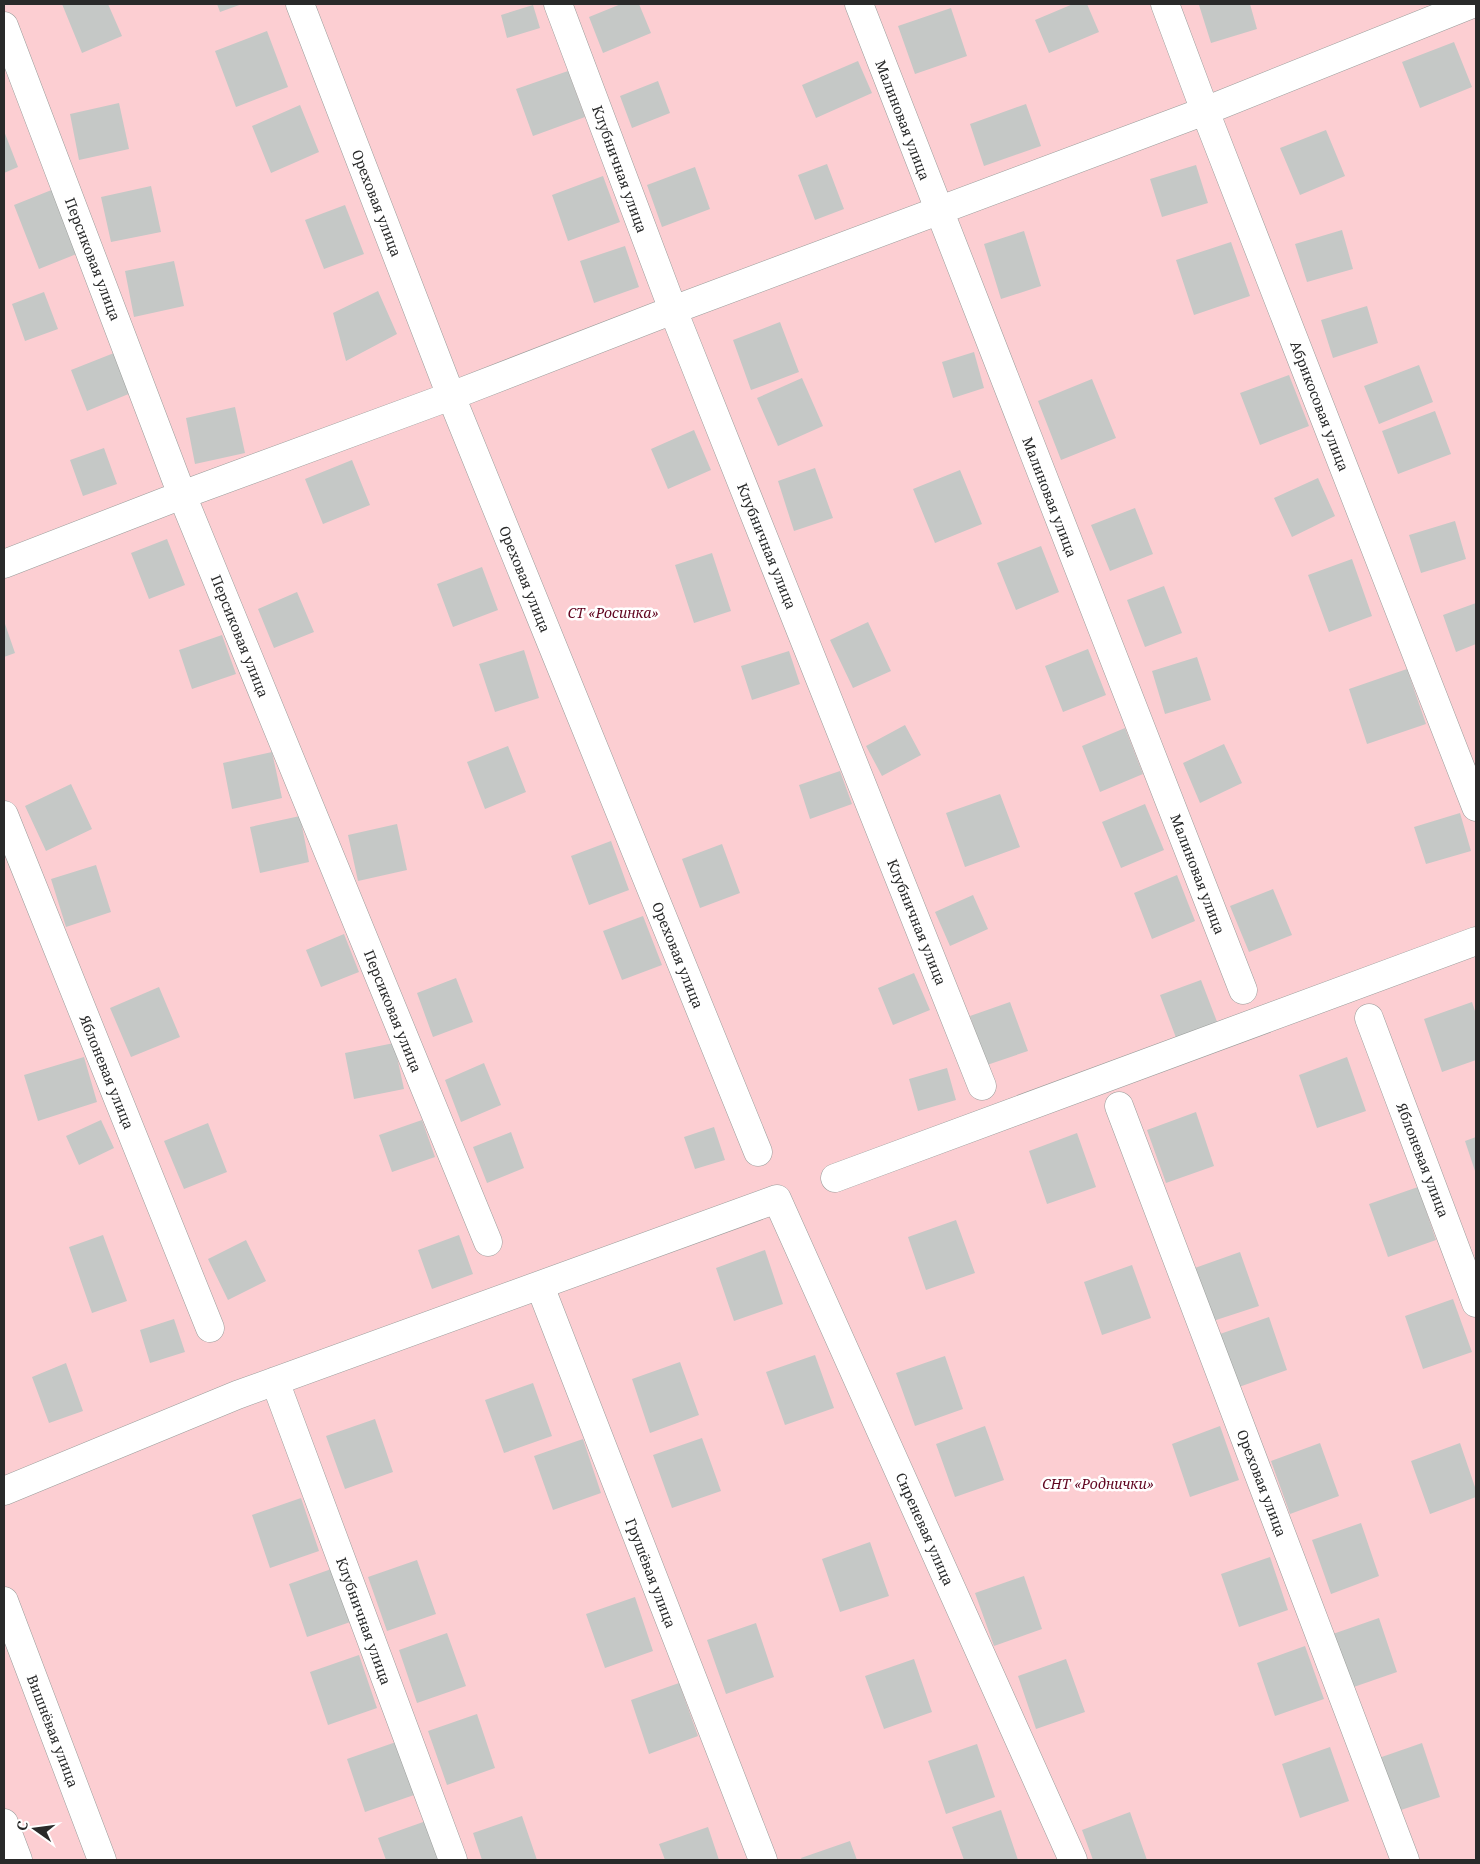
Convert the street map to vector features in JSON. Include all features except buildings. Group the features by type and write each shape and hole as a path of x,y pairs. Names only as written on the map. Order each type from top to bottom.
{"street":[{"name":"Ореховая улица","path":"300,4 451,396 758,1152"},
{"name":"Клубничная улица","path":"558,4 673,310 982,1086"},
{"name":"Малиновая улица","path":"858,4 1244,990"},
{"name":"Абрикосовая улица","path":"1164,4 1476,807"},
{"path":"4,564 182,495 451,396 673,310 1205,111 1472,4"},
{"name":"Персиковая улица","path":"4,26 182,495 488,1242"},
{"name":"Яблоневая улица","path":"4,815 210,1328"},
{"path":"835,1178 1476,941"},
{"name":"Яблоневая улица","path":"1369,1018 1476,1303"},
{"name":"Ореховая улица","path":"1119,1106 1405,1860"},
{"name":"Сиреневая улица","path":"540,1286 777,1198 1073,1860"},
{"path":"4,1491 237,1395 540,1286"},
{"name":"Грушёвая улица","path":"540,1286 763,1860"},
{"name":"Клубничная улица","path":"275,1381 453,1860"},
{"name":"Вишнёвая улица","path":"4,1601 102,1860"},
{"path":"4,1823 18,1860"}],"green space":[{"name":"СТ «Росинка»","path":"4,4 1476,4 1476,1860 4,1860"}],"park label":[{"name":"СНТ «Роднички»","path":"1098,1483"}]}
